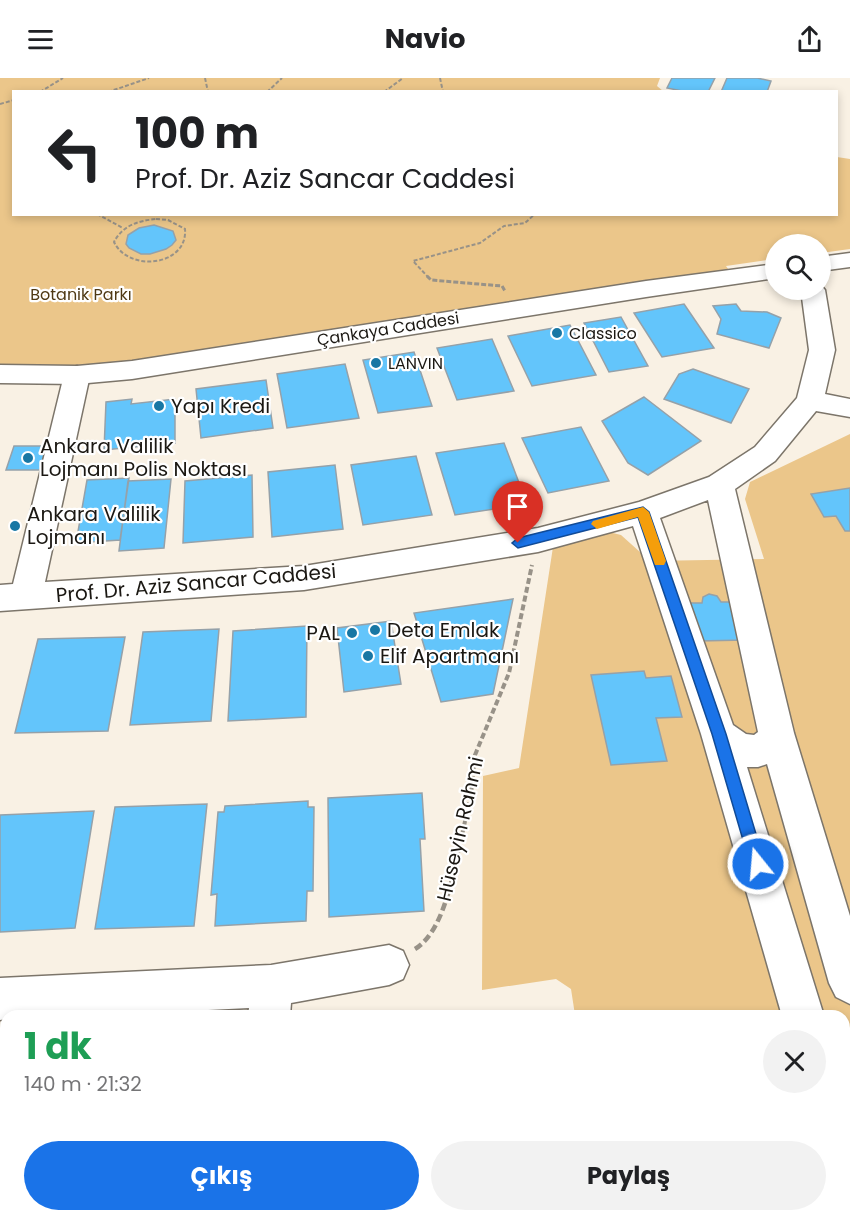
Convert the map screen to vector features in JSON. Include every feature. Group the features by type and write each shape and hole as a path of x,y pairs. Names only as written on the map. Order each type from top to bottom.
{"street":[{"path":"831,263 850,260"},
{"name":"Çankaya Caddesi","path":"0,374 77,375 132,370 765,272"},
{"name":"Prof. Dr. Aziz Sancar Caddesi","path":"13,598 304,578 538,540 643,512 718,485 765,454 810,401 822,350 814,300"},
{"path":"13,598 77,375"},
{"path":"810,401 850,394"},
{"path":"810,401 850,408"},
{"path":"718,485 776,733 850,983"},
{"path":"643,512 719,734 801,1010"},
{"path":"719,734 739,750 752,752 764,749 773,743 776,733"},
{"path":"0,999 270,1001 389,964"}],"path":[{"path":"43,90 63,78"},
{"path":"114,90 149,78"},
{"path":"269,90 282,78"},
{"path":"387,90 403,78"},
{"path":"100,216 123,229"},
{"path":"516,309 502,286 431,280 413,261 480,243 504,226 525,223 534,216"},
{"path":"144,220 168,220 185,229 186,243 181,250 155,261 127,259 115,248 114,242 123,229 144,220"},
{"name":"Hüseyin Rahmi","path":"389,964 423,944 436,925 450,886 471,794 475,755 508,674 538,540"}],"green space":[{"name":"Botanik Parkı","path":"0,78 660,78 657,86 662,90 12,90 12,216 838,216 838,157 850,159 850,249 831,252 831,234 765,234 765,260 726,266 733,276 132,370 0,374"},
{"path":"850,434 850,1010 574,1010 571,989 556,979 482,990 483,776 519,768 553,547 609,532 621,535 650,561 764,559 745,499 750,482"}],"building":[{"path":"672,78 715,78 709,90 667,88"},
{"path":"727,78 757,78 771,81 768,90 722,90"},
{"path":"154,225 173,231 176,240 172,245 150,254 141,254 129,248 126,244 128,235 139,228"},
{"path":"684,304 714,348 662,357 634,313"},
{"path":"736,304 741,311 767,312 781,318 769,348 717,334 721,319 713,306"},
{"path":"621,317 648,366 609,372 584,323"},
{"path":"570,325 596,375 532,386 508,336"},
{"path":"492,339 514,391 457,400 437,348"},
{"path":"414,352 432,406 378,413 363,360"},
{"path":"345,364 359,418 287,428 277,374"},
{"path":"693,369 749,389 731,423 664,399 679,374"},
{"path":"266,380 273,428 201,438 196,389"},
{"path":"644,397 701,441 648,475 628,463 602,421"},
{"path":"132,399 131,404 175,399 175,443 104,450 106,402"},
{"path":"581,427 609,481 548,493 522,438"},
{"path":"504,443 527,504 455,515 436,453"},
{"name":"Ankara Valilik Lojmanı Polis Noktası","path":"14,446 50,446 43,470 6,470"},
{"path":"416,456 432,515 363,525 351,465"},
{"path":"335,465 343,529 272,537 268,472"},
{"path":"252,475 253,537 183,543 185,481"},
{"path":"129,478 120,540 76,543 87,480"},
{"path":"171,479 164,548 119,551 128,481"},
{"path":"850,488 850,531 845,531 836,516 824,517 811,494"},
{"path":"709,594 717,596 721,602 734,602 745,640 698,641 689,603 702,603 703,597"},
{"path":"513,599 493,694 441,702 414,613"},
{"name":"Elif Apartmanı","path":"391,621 401,684 344,692 337,628"},
{"path":"307,626 306,717 228,721 233,631"},
{"path":"219,629 211,721 130,725 143,632"},
{"path":"125,637 108,731 15,733 38,639"},
{"path":"644,671 646,678 671,676 682,717 656,718 667,761 611,765 591,675"},
{"path":"422,793 425,839 420,839 424,911 329,917 328,798"},
{"path":"308,801 308,807 314,807 313,891 307,891 306,921 215,926 217,894 211,895 218,812 224,812 225,806"},
{"path":"207,804 194,926 95,929 115,807"},
{"path":"94,811 75,928 0,932 0,815"}],"slow traffic":[{"path":"597,524 643,512 659,561"}],"place":[{"name":"Classico","path":"557,333"},
{"name":"LANVIN","path":"376,363"},
{"name":"Yapı Kredi","path":"159,406"},
{"name":"Ankara Valilik Lojmanı Polis Noktası","path":"28,458"},
{"name":"Ankara Valilik Lojmanı","path":"15,526"},
{"name":"Deta Emlak","path":"375,630"},
{"name":"PAL","path":"352,633"},
{"name":"Elif Apartmanı","path":"368,656"}],"route":[{"path":"518,543 538,540 643,512 719,734 758,864"}]}
